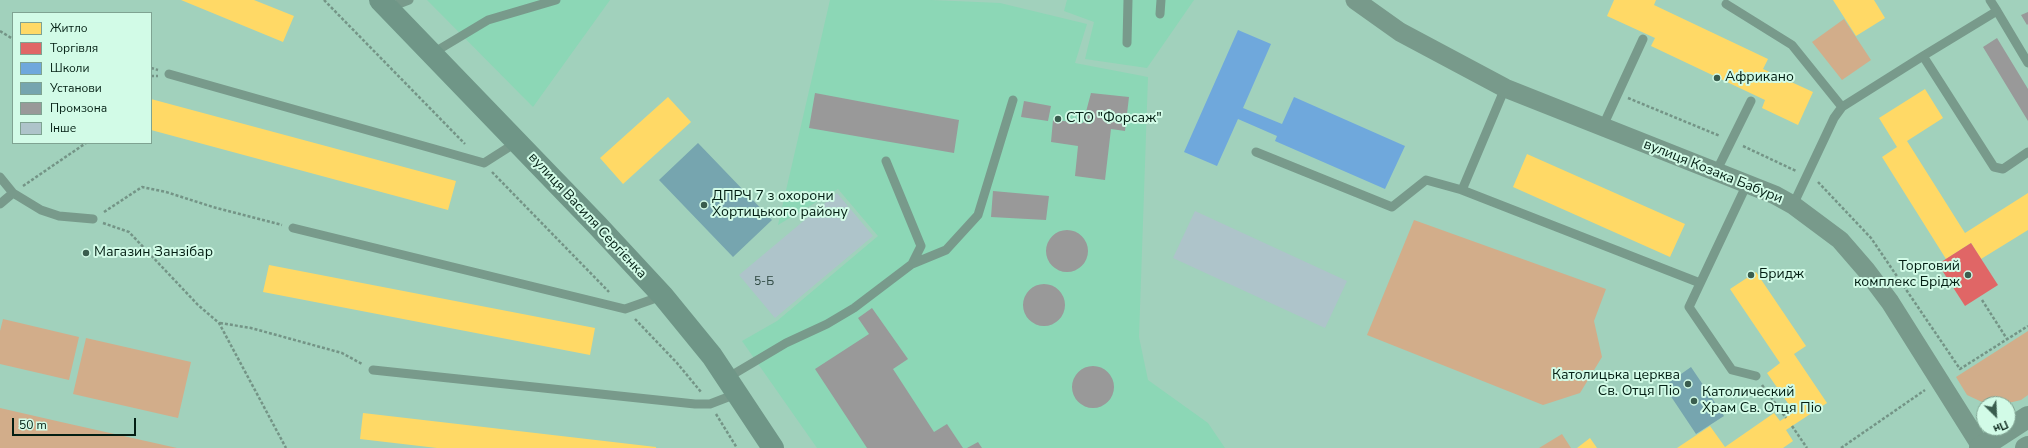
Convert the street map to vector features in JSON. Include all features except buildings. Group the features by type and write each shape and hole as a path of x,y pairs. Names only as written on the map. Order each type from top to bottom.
{"main road":[{"name":"вулиця Василя Сергієнка","path":"384,4 597,225 662,296 712,356 773,448"}],"street":[{"name":"вулиця Козака Бабури","path":"1355,0 1400,32 1504,88 1747,184 1793,205 1840,240 1866,270 1890,302 1981,448"},
{"path":"1981,448 2028,417"}],"lane":[{"path":"384,4 409,0"},
{"path":"433,54 488,20 556,0"},
{"path":"1127,43 1128,0"},
{"path":"1160,14 1161,0"},
{"path":"1990,0 2028,63"},
{"path":"1726,4 1792,45 1842,107"},
{"path":"1793,205 1834,118 1842,107 1997,12"},
{"path":"1602,128 1643,39"},
{"path":"1923,56 1994,167 2003,169 2028,152"},
{"path":"169,74 484,163 516,142"},
{"path":"1462,190 1504,88"},
{"path":"373,370 695,404 710,404 786,344 827,324 854,308 912,264 946,250 978,215 1013,100"},
{"path":"1716,172 1751,101"},
{"path":"1256,152 1392,207 1426,180 1462,190 1700,283"},
{"path":"886,161 921,246 912,264"},
{"path":"0,177 13,193 40,210 59,216 93,219"},
{"path":"1747,184 1689,307 1732,370 1756,376"},
{"path":"0,204 13,193"},
{"path":"293,228 625,308 662,296"}],"path":[{"path":"324,0 484,163 509,192 625,308 677,363 710,404 737,448"},
{"path":"0,31 12,38"},
{"path":"13,193 85,144"},
{"path":"93,219 142,187 166,192 212,207 293,228"},
{"path":"93,219 129,232 198,305 219,323 286,448"},
{"path":"1982,300 2008,339"},
{"path":"219,323 251,328 342,353 373,370"},
{"path":"1841,448 1939,380 1960,369"},
{"path":"1756,376 1786,418"},
{"path":"1792,426 1807,448"}],"shaded area":[{"path":"427,0 610,0 533,107"},
{"path":"830,0 931,0 1000,3 1087,24 1075,63 1148,77 1139,337 1148,380 1208,423 1225,448 817,448 742,341 777,321 878,236 838,189 778,225"},
{"path":"1067,0 1194,0 1147,68 1085,59 1094,22 1064,11"},
{"path":"1844,19 1871,60 1842,80 1812,42"},
{"path":"1414,220 1606,289 1594,321 1602,357 1580,393 1543,405 1367,335"},
{"path":"3,319 79,337 69,380 0,364 0,331"},
{"path":"2028,331 2028,395 2021,400 2016,401 2016,396 1976,396 1976,399 1967,395 1956,377"},
{"path":"86,338 191,362 178,418 73,394"},
{"path":"0,408 61,422 177,448 0,448"},
{"path":"1562,434 1571,448 1539,448"}],"place":[{"name":"Африкано","path":"1717,78"},
{"name":"СТО \"Форсаж\"","path":"1058,119"},
{"name":"ДПРЧ 7 з охорони Хортицького району","path":"704,205"},
{"name":"Магазин Занзібар","path":"86,253"},
{"name":"Бридж","path":"1751,275"},
{"name":"Торговий комплекс Брідж","path":"1968,275"},
{"name":"Католицька церква Св. Отця Піо","path":"1688,384"},
{"name":"Католический Храм Св. Отця Піо","path":"1694,401"}]}
